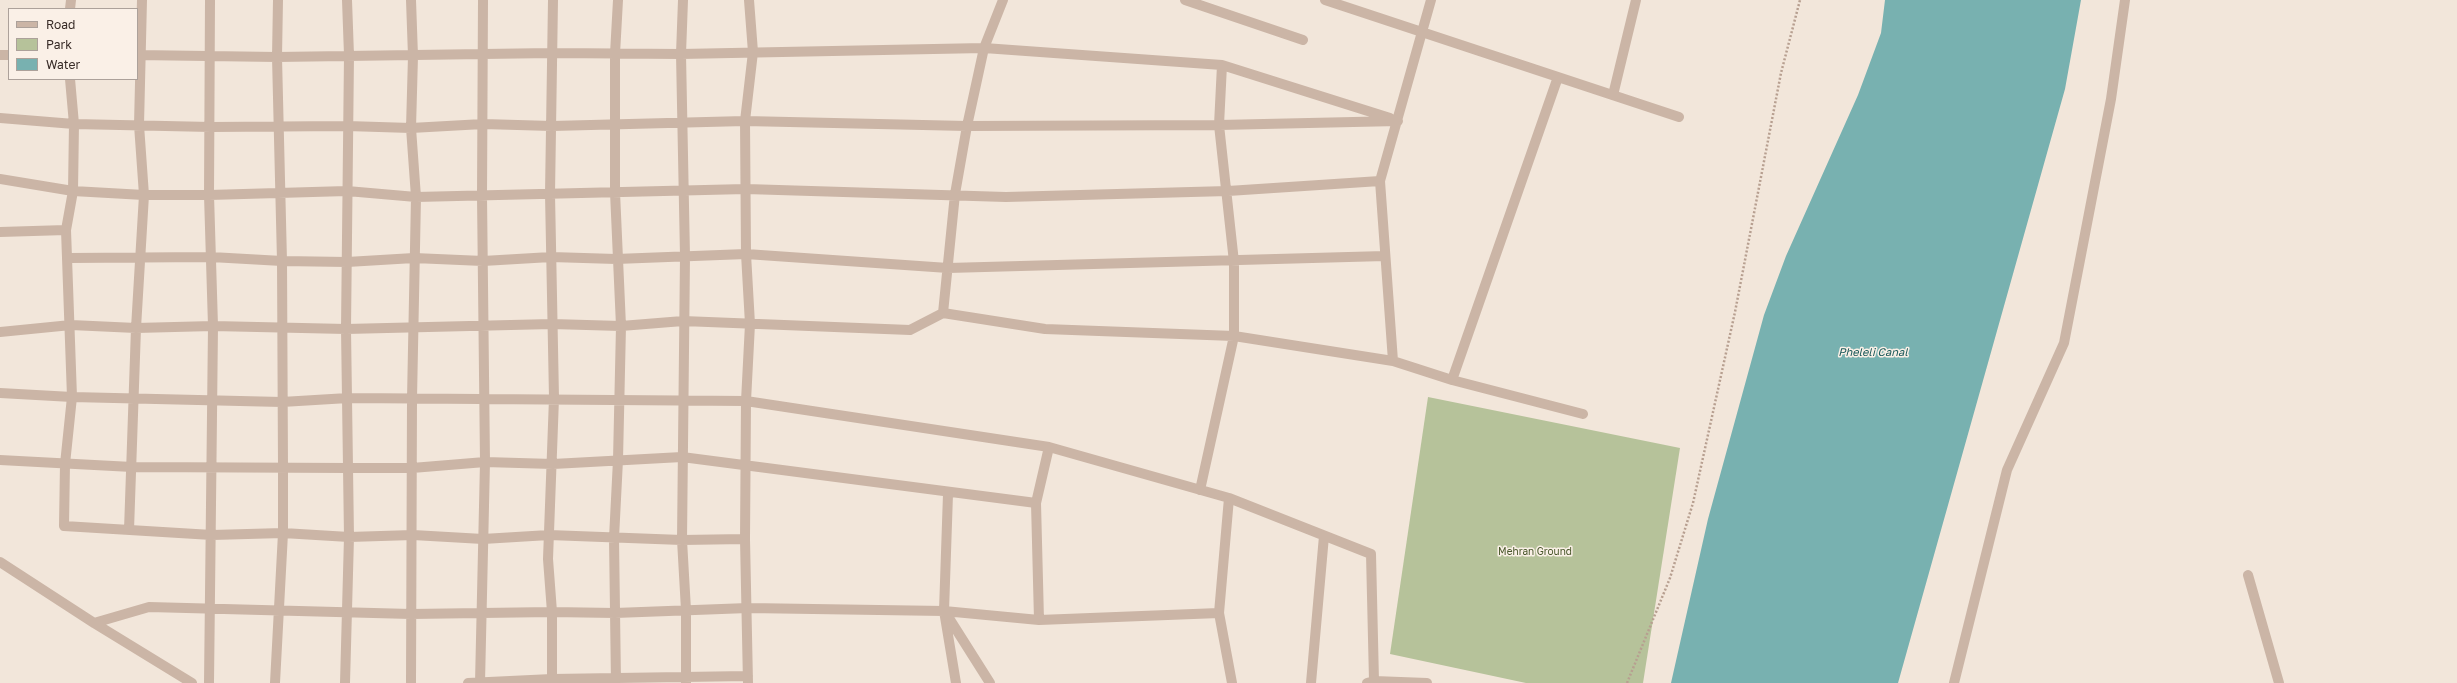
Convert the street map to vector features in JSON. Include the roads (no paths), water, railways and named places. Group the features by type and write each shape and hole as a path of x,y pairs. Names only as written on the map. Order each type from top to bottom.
{"street":[{"path":"129,530 135,398 136,328 144,195 139,125 139,55 142,0"},
{"path":"209,683 209,611 212,535 213,326 210,195 210,0"},
{"path":"275,683 283,533 281,328 282,261 276,57 278,0"},
{"path":"345,683 349,538 346,329 346,191 349,55 347,0"},
{"path":"411,0 413,56 411,128 416,196 414,258 415,328 412,399 413,535 411,683"},
{"path":"480,683 485,462 483,400 485,326 482,196 484,54 483,0"},
{"path":"552,681 552,612 548,559 553,464 554,398 550,194 553,0"},
{"path":"616,681 614,538 618,460 621,326 616,259 615,192 615,54 618,0"},
{"path":"683,0 681,54 684,256 682,540 686,610 686,680"},
{"path":"468,683 748,680 748,608 745,539 746,401 750,324 746,254 746,121 753,52 749,0"},
{"path":"943,313 955,194 967,126 984,48 1003,0"},
{"path":"1184,0 1303,40"},
{"path":"1325,0 1679,117"},
{"path":"1393,361 1380,181 1431,0"},
{"path":"1613,95 1636,0"},
{"path":"1954,683 2006,470 2064,344 2110,99 2125,0"},
{"path":"139,55 276,57 552,53 681,54 984,48 1222,65 1398,120"},
{"path":"1200,490 1234,336 1234,262 1228,191 1219,125 1222,65"},
{"path":"1452,380 1558,77"},
{"path":"70,80 74,124 73,191 66,230 71,325 72,397 65,464 64,526 212,535 283,533 349,538 413,535 483,539 549,535 682,540 745,539"},
{"path":"0,118 74,124 211,127 347,126 411,128 483,124 552,126 746,121 967,126 1219,125 1398,120"},
{"path":"0,179 73,191 144,195 210,195 346,191 416,196 482,196 746,189 955,194 1006,197 1228,191 1380,181"},
{"path":"0,232 66,230"},
{"path":"68,258 211,257 282,261 347,262 414,258 483,261 551,258 616,259 746,254 948,268 1234,262 1385,256"},
{"path":"0,332 71,325 136,328 213,326 346,329 552,324 621,326 683,321 910,330 943,313 1045,329 1234,336 1393,361 1452,380 1583,414"},
{"path":"0,393 72,397 282,402 348,398 483,400 620,398 746,401 1049,447 1229,498 1371,554 1372,682 1427,683"},
{"path":"1039,620 1036,503 1049,447"},
{"path":"0,460 132,467 412,468 485,462 553,464 682,457 746,464 948,494 1036,503"},
{"path":"948,494 944,611 956,683"},
{"path":"1229,498 1219,613 1232,683"},
{"path":"1311,683 1324,536"},
{"path":"0,562 94,623 192,683"},
{"path":"2248,575 2279,683"},
{"path":"94,623 149,608 209,611 411,614 552,612 615,614 748,608 944,611 1039,620 1219,613"},
{"path":"944,611 990,683"}],"water":[{"name":"Pheleli Canal","path":"1885,0 2081,0 2065,89 1898,683 1671,683 1708,519 1764,315 1786,256 1858,95 1881,33"}],"park label":[{"name":"Mehran Ground","path":"1535,552"}]}
